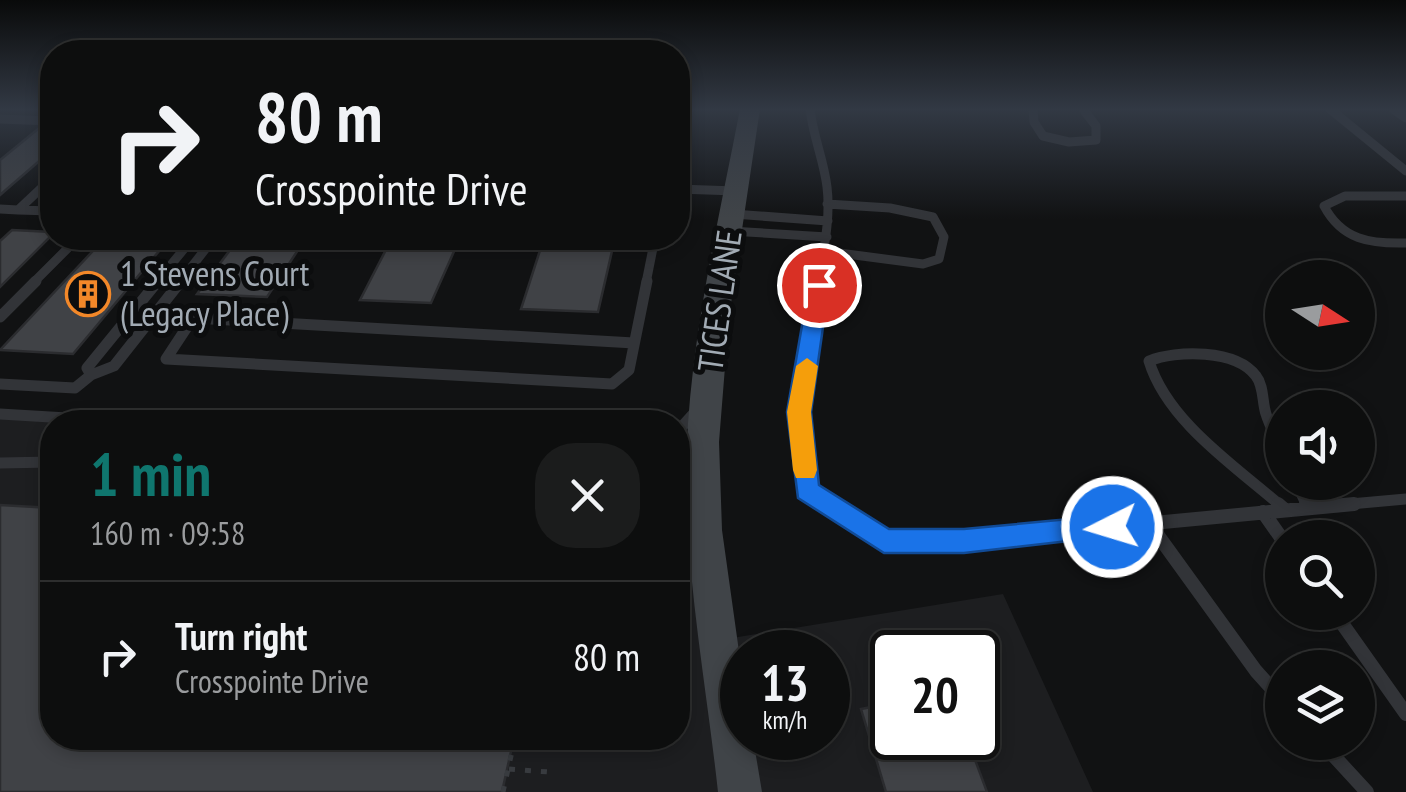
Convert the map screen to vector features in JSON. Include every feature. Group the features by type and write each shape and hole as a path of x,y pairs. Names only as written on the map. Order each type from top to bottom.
{"street":[{"name":"TICES LANE","path":"720,638 691,517 744,146"},
{"name":"TICES LANE","path":"739,760 740,792"}],"lane":[{"path":"815,146 827,184 828,221 799,412 807,490 884,541 964,541 1406,498"},
{"path":"1375,146 1406,172"},
{"path":"18,210 40,189"},
{"path":"690,194 825,244 922,264 940,259 944,237 932,217 890,208 827,204"},
{"path":"1406,196 1345,196 1324,206 1332,221 1357,242 1406,243"},
{"path":"0,209 40,211"},
{"path":"733,212 828,221"},
{"path":"2,313 66,250"},
{"path":"92,376 86,368 183,250"},
{"path":"0,384 76,388 114,366 205,250"},
{"path":"194,318 166,359 612,384 629,370 653,250"},
{"path":"130,315 634,343"},
{"path":"1265,411 1258,377 1233,361 1180,353 1149,362 1153,381 1187,421 1265,492"},
{"path":"690,418 706,400"},
{"path":"0,414 40,416"},
{"path":"0,463 40,462"},
{"path":"1274,500 1285,510"},
{"path":"1304,500 1308,508"},
{"path":"1263,512 1268,520"},
{"path":"1149,523 1265,682"},
{"path":"1347,630 1406,714"},
{"path":"1338,760 1367,792"}],"path":[{"path":"503,792 512,750"},
{"path":"508,769 549,772"}],"shaded area":[{"path":"0,414 40,420 40,750 690,750 690,445 703,445 720,640 720,760 850,760 850,630 782,630 1003,594 1093,792 0,792"}],"building":[{"path":"17,146 40,146 40,160 0,195 0,160"},
{"path":"12,230 40,231 40,247 0,287 0,241"},
{"name":"1 Stevens Court (Legacy Place)","path":"94,250 160,250 73,354 0,350"},
{"path":"230,250 298,250 267,297 197,294"},
{"path":"386,250 455,250 431,303 360,300"},
{"path":"540,250 612,250 598,312 521,309"},
{"path":"0,505 40,507 40,750 511,750 502,792 0,792"},
{"path":"870,707 870,739 861,709"},
{"path":"876,760 975,760 987,792 886,792"}],"slow traffic":[{"path":"805,470 799,412 807,366"}],"place":[{"name":"1 Stevens Court (Legacy Place)","path":"88,294"}],"route":[{"path":"819,285 799,412 807,490 884,541 964,541 1112,527"}]}
